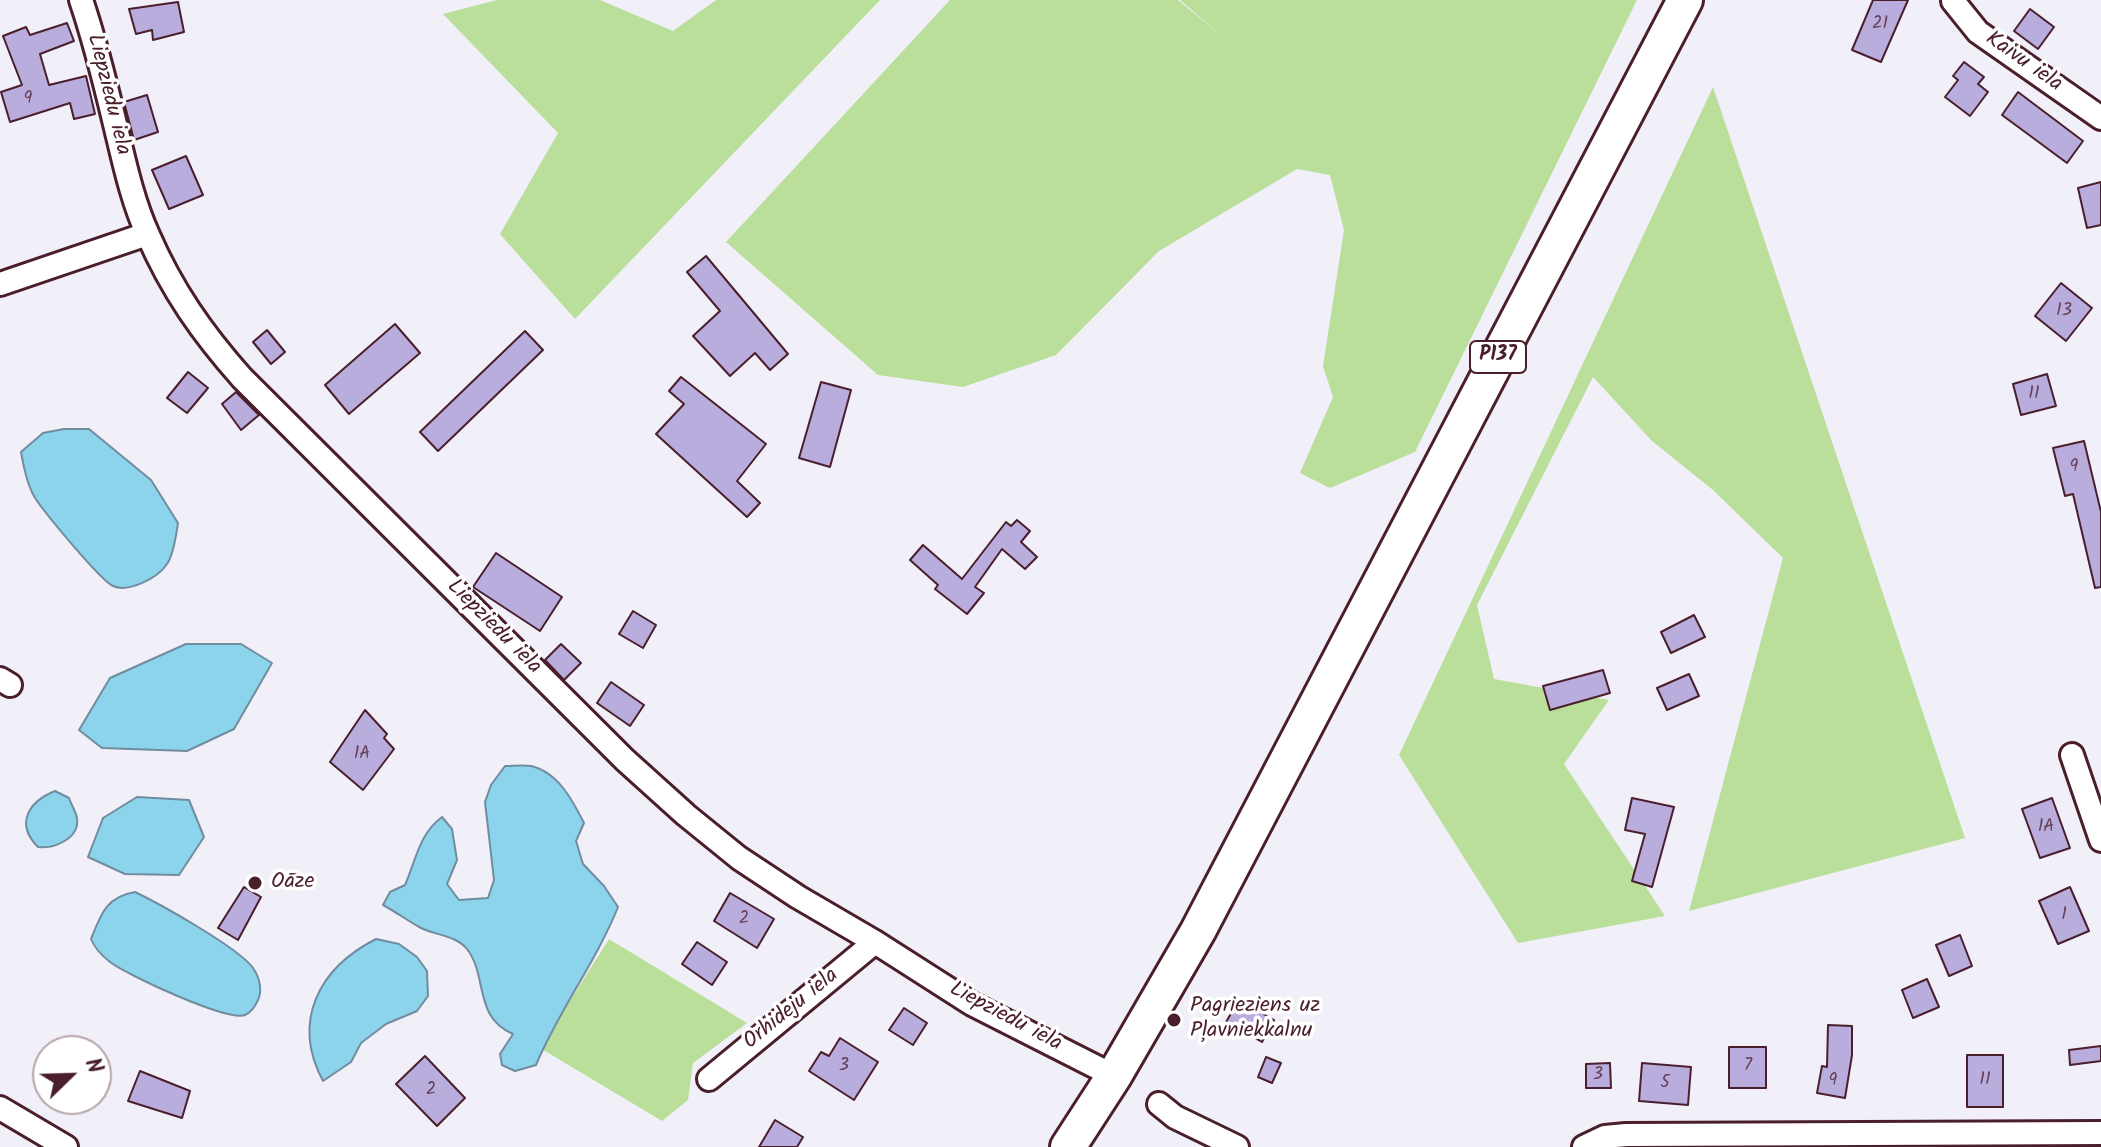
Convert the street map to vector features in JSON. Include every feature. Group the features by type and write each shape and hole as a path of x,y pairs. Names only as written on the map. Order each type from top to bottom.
{"main road":[{"name":"P137","path":"1068,1147 1114,1076 1198,931 1685,0"}],"street":[{"name":"Liepziedu iela","path":"81,0 147,234 183,305 242,378 625,760 739,858 972,1004 1114,1076"},
{"name":"Kaivu iela","path":"1953,1 1978,32 2101,118"},
{"path":"0,284 147,234"},
{"path":"2072,755 2101,840"},
{"name":"Orhideju iela","path":"709,1079 875,942"},
{"path":"1159,1104 1175,1117 1237,1147"},
{"path":"0,1108 66,1147"},
{"path":"1584,1147 1605,1137 1626,1135 2101,1133"}],"green space":[{"path":"497,0 600,0 673,31 716,0 880,0 575,319 500,234 558,133 443,14"},
{"path":"950,0 1178,0 1222,36 1180,0 1637,0 1415,452 1330,488 1300,473 1333,397 1323,366 1344,230 1330,175 1297,169 1159,251 1056,355 963,387 878,375 726,242"},
{"path":"1713,87 1965,838 1689,911 1783,558 1713,490 1652,441 1593,377 1477,605 1494,679 1609,700 1564,764 1665,916 1518,943 1399,755"},
{"path":"609,939 747,1023 693,1063 688,1100 662,1121 540,1048"}],"water":[{"path":"89,429 151,480 178,523 169,560 150,579 134,586 113,586 85,559 35,498 21,452 43,433"},
{"path":"186,644 241,644 272,663 234,729 187,751 102,748 79,730 110,678"},
{"path":"505,766 541,769 564,788 584,823 576,841 583,864 618,907 536,1065 515,1071 502,1065 500,1054 513,1034 500,1027 486,1007 477,971 467,949 452,938 421,928 383,905 390,892 405,885 423,839 442,817 452,829 457,860 447,884 459,900 488,898 494,880 485,802 491,785"},
{"path":"55,791 69,798 77,825 65,841 38,847 27,830 28,814 38,801"},
{"path":"137,797 189,800 204,837 179,875 125,874 88,857 103,818"},
{"path":"135,892 198,927 245,959 253,968 260,985 255,1006 245,1015 219,1012 136,977 101,954 91,939 102,914 117,898"},
{"path":"376,939 399,944 417,957 427,971 428,996 417,1011 386,1024 361,1043 351,1062 323,1081 310,1038 316,998 339,965"}],"building":[{"path":"1873,0 1908,0 1881,62 1852,50"},
{"path":"178,2 184,32 153,40 152,30 136,34 129,9"},
{"path":"2030,9 2054,27 2038,49 2014,31"},
{"path":"67,23 74,41 40,54 49,85 86,76 95,114 74,119 70,103 10,122 1,92 22,85 3,36 26,27 30,35"},
{"path":"1964,62 1984,77 1978,84 1988,92 1970,116 1945,97 1958,80 1953,76"},
{"path":"2018,92 2083,141 2067,163 2002,115"},
{"path":"147,95 158,132 134,140 124,102"},
{"path":"186,156 203,195 169,209 152,170"},
{"path":"2101,182 2101,225 2087,228 2078,188"},
{"path":"706,256 788,354 770,370 755,353 730,376 693,336 720,311 687,272"},
{"path":"2061,283 2092,308 2066,341 2035,316"},
{"path":"395,324 420,353 349,414 325,385"},
{"path":"267,330 285,352 271,364 253,342"},
{"path":"525,331 543,350 438,451 420,432"},
{"path":"188,372 208,388 187,413 167,398"},
{"path":"2047,374 2056,406 2021,415 2013,384"},
{"path":"681,377 766,444 737,481 760,503 747,517 656,434 684,404 669,391"},
{"path":"821,382 851,390 830,467 799,458"},
{"path":"236,392 259,415 241,430 222,404"},
{"path":"2084,441 2101,512 2101,587 2095,588 2073,494 2065,496 2053,448"},
{"path":"1017,520 1030,531 1021,542 1037,557 1025,569 1002,549 975,587 984,593 967,614 935,589 938,585 910,560 923,545 962,579 1006,522 1011,526"},
{"path":"496,553 562,597 540,631 473,587"},
{"path":"633,611 656,625 643,648 619,634"},
{"path":"1694,615 1705,637 1671,653 1661,632"},
{"path":"561,644 581,663 564,680 545,660"},
{"path":"1603,670 1610,693 1550,710 1543,686"},
{"path":"1689,674 1699,696 1667,710 1657,688"},
{"path":"611,682 644,705 630,726 597,703"},
{"path":"365,710 387,734 384,738 394,749 363,790 330,762"},
{"path":"1632,798 1674,807 1652,887 1632,881 1645,834 1625,830"},
{"path":"2052,798 2070,848 2040,858 2022,809"},
{"path":"244,887 261,897 238,940 218,928"},
{"path":"2070,887 2089,931 2058,944 2039,901"},
{"path":"730,893 774,919 757,948 714,921"},
{"path":"1960,935 1972,966 1949,976 1936,945"},
{"path":"697,942 727,962 712,985 682,964"},
{"path":"1927,979 1939,1007 1913,1018 1902,990"},
{"path":"1239,1000 1274,1020 1262,1042 1226,1022"},
{"path":"904,1008 927,1023 913,1045 889,1030"},
{"path":"1828,1025 1852,1026 1852,1055 1845,1098 1817,1093 1822,1066 1827,1067"},
{"path":"840,1038 878,1062 854,1100 809,1071 821,1052 829,1056"},
{"path":"2101,1046 2101,1061 2070,1065 2069,1050"},
{"path":"1729,1047 1766,1047 1766,1088 1729,1088"},
{"path":"1967,1055 2003,1055 2003,1107 1967,1107"},
{"path":"425,1056 465,1098 437,1126 396,1084"},
{"path":"1266,1057 1281,1063 1272,1083 1258,1077"},
{"path":"1610,1063 1611,1088 1586,1088 1586,1064"},
{"path":"1642,1063 1691,1067 1688,1105 1639,1101"},
{"path":"140,1071 190,1091 182,1118 128,1101"},
{"path":"775,1120 803,1137 797,1147 759,1147"}],"place":[{"name":"Oāze","path":"255,883"},
{"name":"Pagrieziens uz Pļavniekkalnu","path":"1174,1020"}]}
